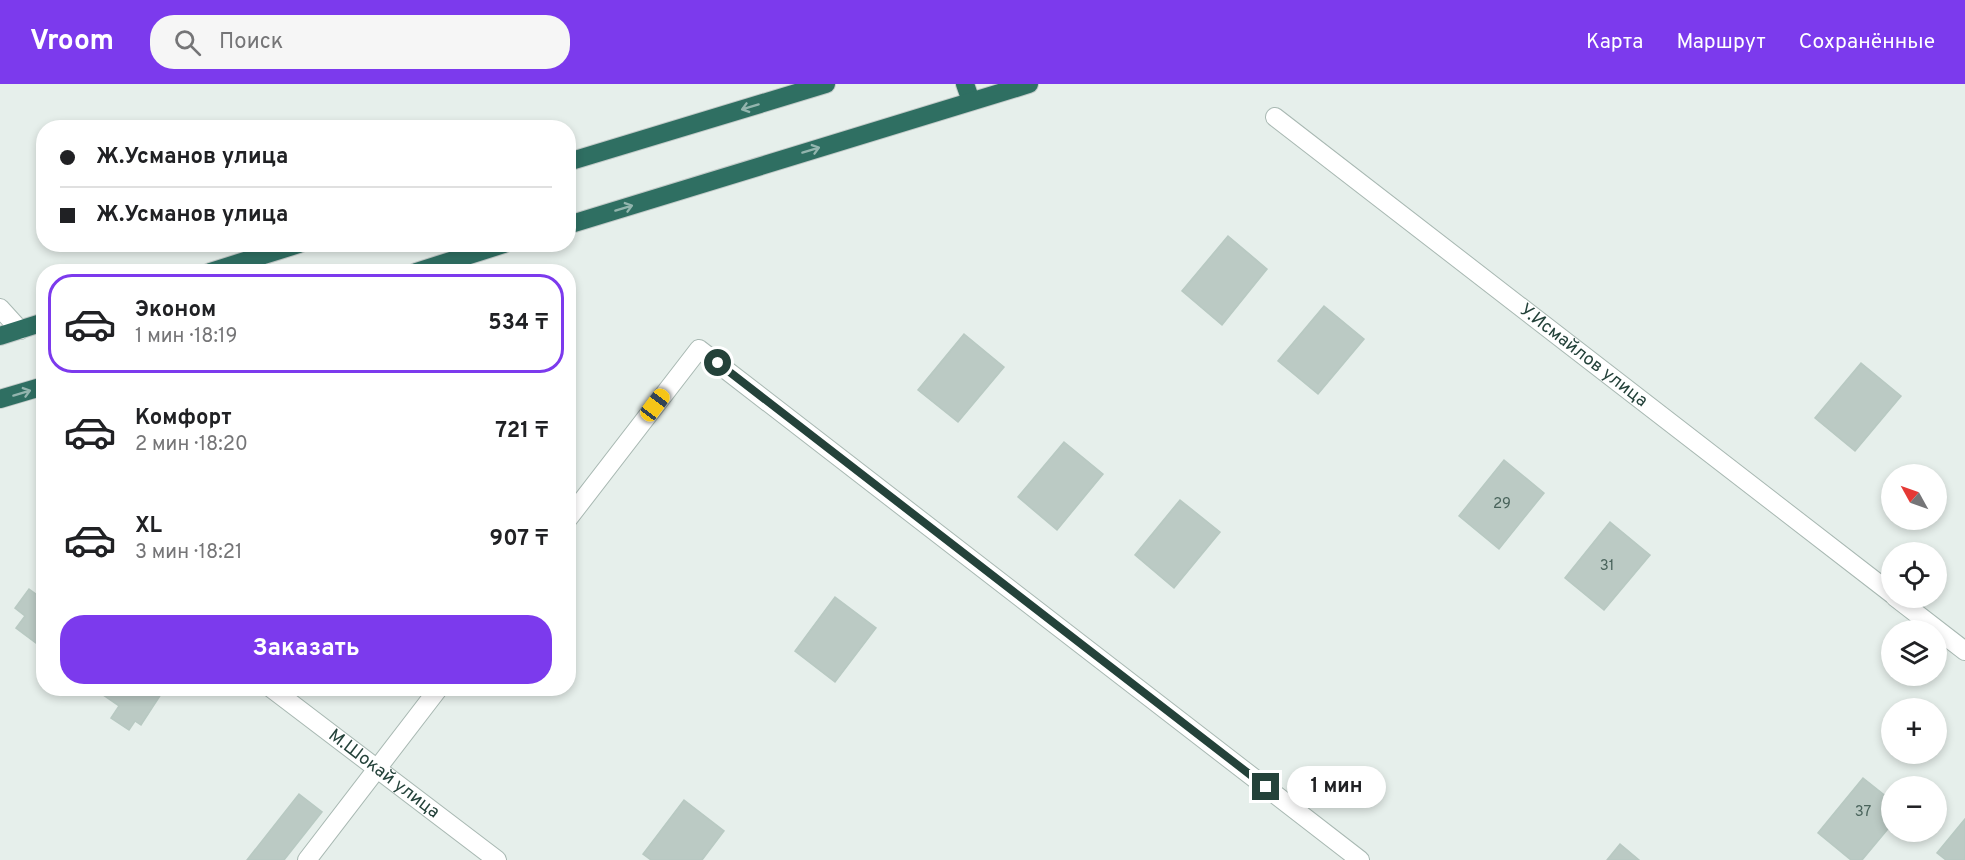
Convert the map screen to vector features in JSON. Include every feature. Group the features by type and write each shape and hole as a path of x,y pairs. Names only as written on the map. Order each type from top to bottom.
{"highway":[{"path":"576,160 826,84"},
{"path":"576,222 968,93 1029,84"},
{"path":"235,264 274,252"},
{"path":"441,264 479,252"},
{"path":"0,336 36,325"},
{"path":"0,399 36,388"}],"street":[{"name":"У.Исмайлов улица","path":"1275,117 1881,587"},
{"path":"0,308 20,330"},
{"path":"576,509 699,349 1360,860"},
{"name":"У.Исмайлов улица","path":"1909,608 1965,651"},
{"name":"М.Шокай улица","path":"281,696 497,860"},
{"path":"307,860 433,696"}],"building":[{"path":"1228,236 1267,269 1222,325 1182,291"},
{"path":"1324,306 1364,339 1318,394 1278,361"},
{"path":"964,334 1004,367 958,422 918,390"},
{"path":"1861,363 1901,396 1855,451 1815,418"},
{"path":"1064,442 1103,474 1057,530 1018,497"},
{"path":"1504,460 1544,493 1499,549 1459,516"},
{"path":"1180,500 1220,532 1174,588 1135,555"},
{"path":"1610,522 1650,555 1604,610 1565,578"},
{"path":"29,589 36,594 36,643 16,628 25,616 15,608"},
{"path":"835,597 876,628 835,682 795,651"},
{"path":"105,696 160,696 141,725 135,721 129,730 111,718 119,706"},
{"path":"1863,778 1881,792 1881,837 1862,860 1851,860 1818,833"},
{"path":"299,794 322,812 284,860 247,860"},
{"path":"684,800 724,831 702,860 651,860 643,854"},
{"path":"1965,819 1965,860 1946,860 1937,853"},
{"path":"1620,844 1639,860 1607,860"}],"route":[{"path":"718,363 1266,787"}]}
